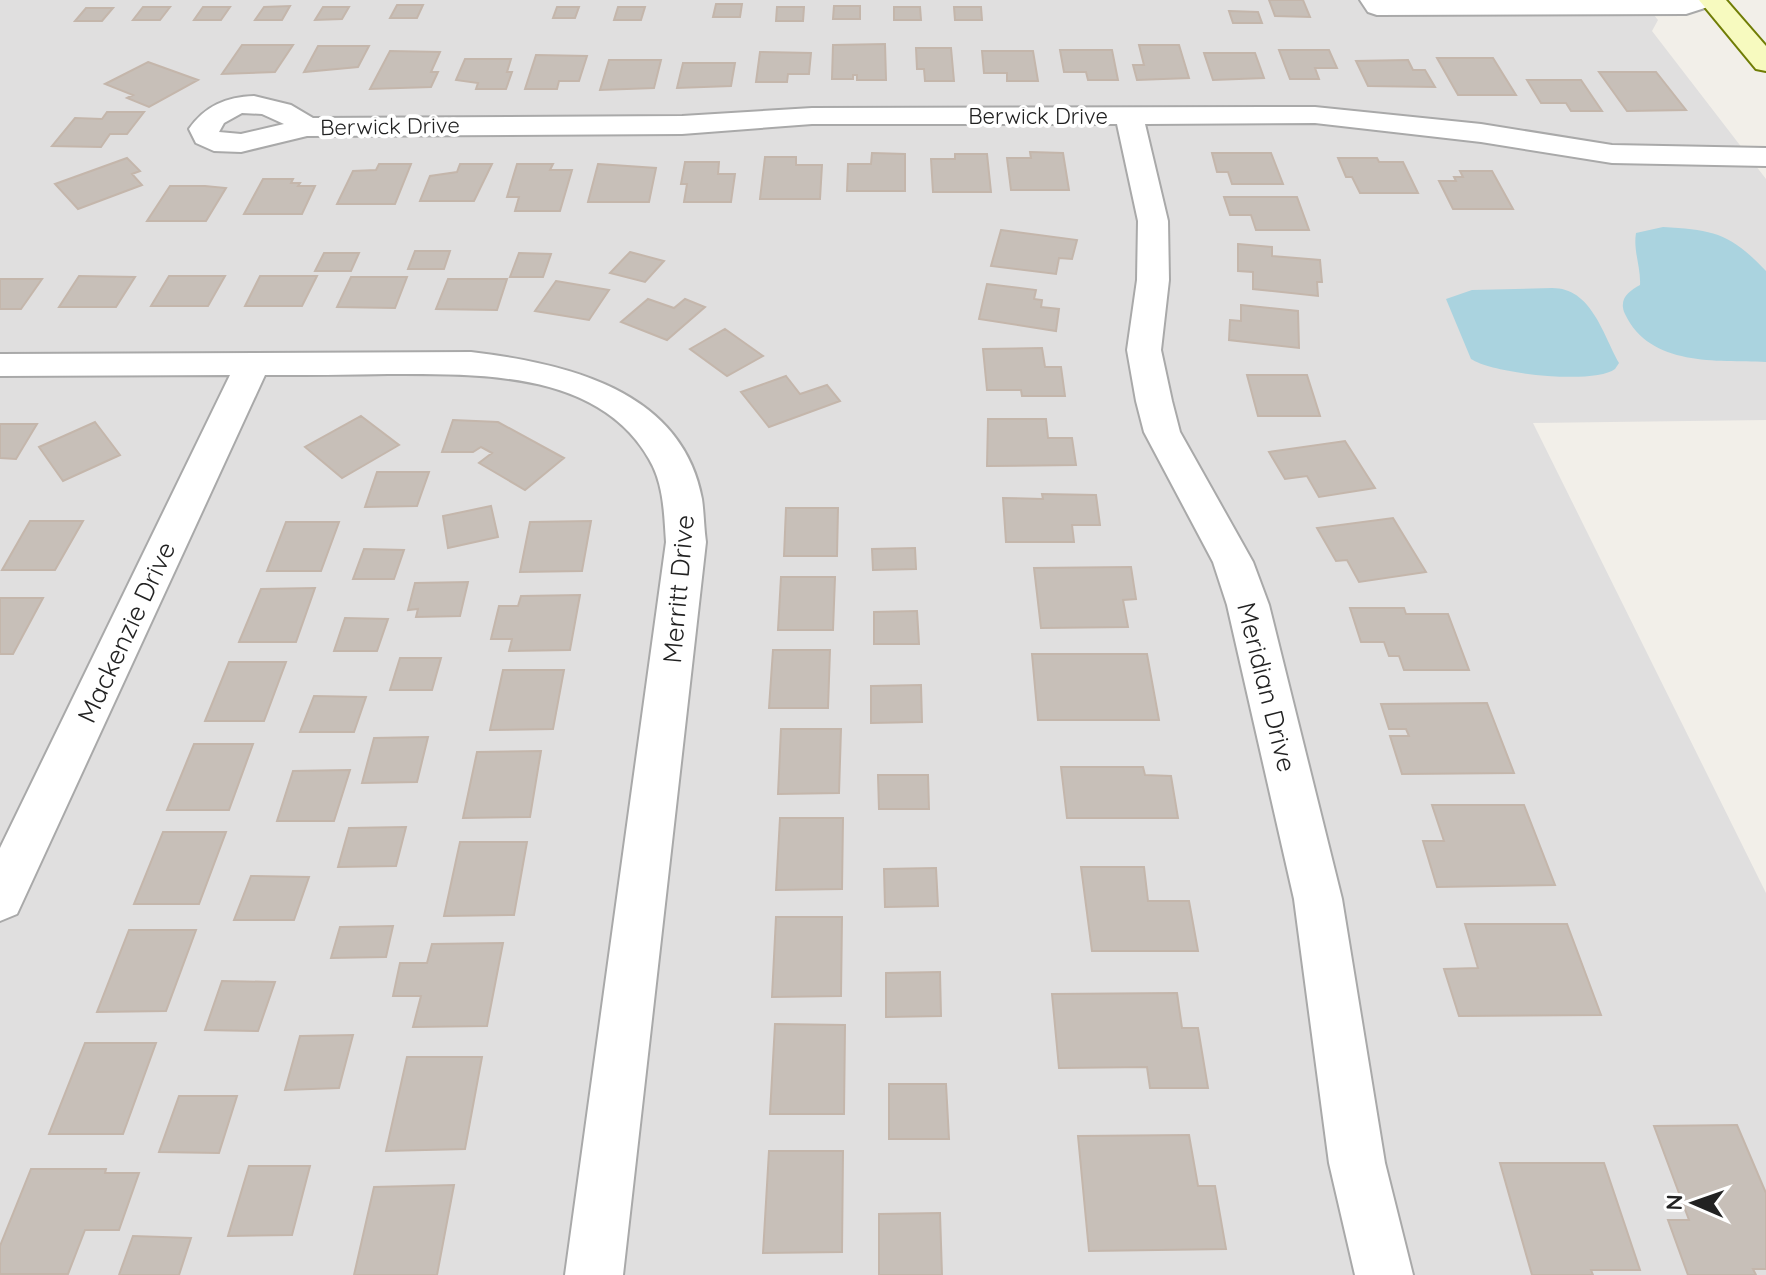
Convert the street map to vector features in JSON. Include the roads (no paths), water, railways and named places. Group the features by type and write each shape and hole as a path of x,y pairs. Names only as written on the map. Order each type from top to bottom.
{"street":[{"path":"1375,4 1686,6 1705,0"},
{"path":"1712,0 1766,63"},
{"name":"Berwick Drive","path":"307,127 682,125 812,116 1315,115 1481,133 1612,154 1766,157"},
{"name":"Meridian Drive","path":"1129,116 1153,221 1153,280 1144,350 1154,401 1168,445 1233,562 1248,605 1318,899 1357,1163 1384,1275"},
{"name":"Merritt Drive","path":"0,365 471,363 511,367 554,376 592,390 630,412 662,445 680,479 687,509 686,542 594,1275"},
{"name":"Mackenzie Drive","path":"0,899 253,364"}],"water":[{"path":"1663,227 1720,236 1742,249 1766,271 1766,362 1686,357 1651,344 1636,331 1625,314 1623,304 1629,293 1640,285 1636,233"},
{"path":"1552,288 1577,295 1594,314 1619,363 1615,369 1587,376 1544,376 1500,369 1471,359 1446,299 1472,290"}]}
